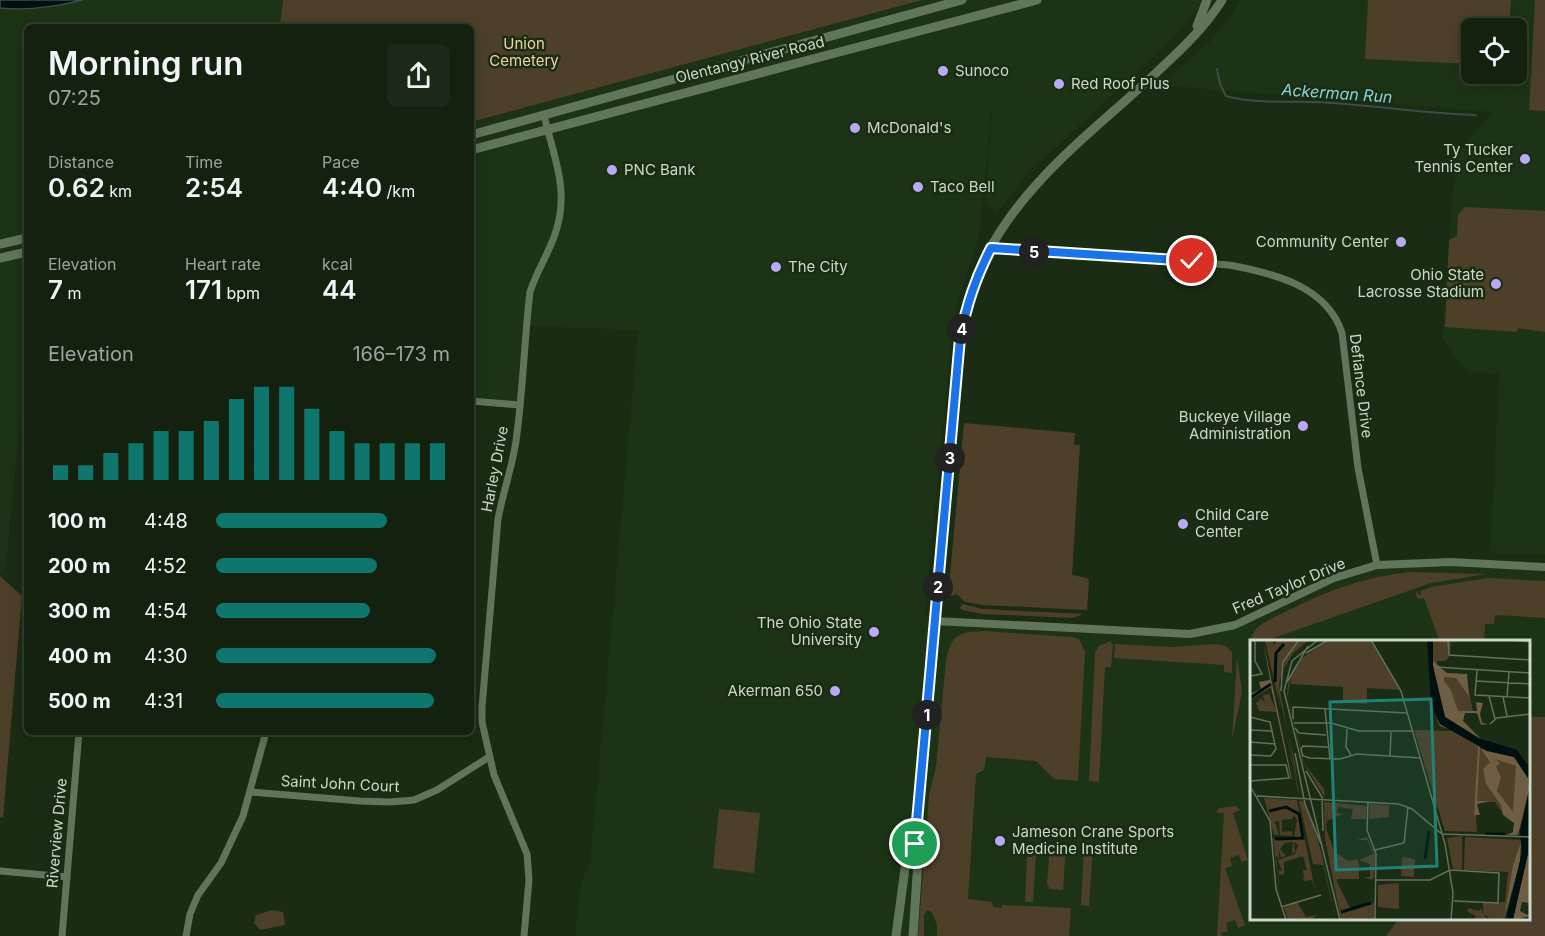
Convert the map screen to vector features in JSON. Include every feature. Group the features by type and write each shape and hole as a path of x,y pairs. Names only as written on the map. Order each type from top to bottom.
{"main road":[{"name":"Olentangy River Road","path":"474,134 962,0"},
{"name":"Olentangy River Road","path":"474,149 1037,0"},
{"path":"1193,36 1207,0"},
{"path":"913,936 918,861 915,844 960,338 972,288 991,248 1035,184 1058,160 1174,57 1222,0"},
{"path":"0,244 24,239"},
{"path":"0,258 24,253"},
{"path":"897,936 906,861 915,844"}],"street":[{"name":"Harley Drive","path":"524,936 529,880 527,854 489,758 482,722 498,519 514,450 530,292 554,239 561,208 560,172 544,115"},
{"name":"Defiance Drive","path":"991,248 1229,266 1275,277 1310,291 1322,300 1334,314 1342,333 1358,468 1377,565"},
{"path":"474,401 520,405"},
{"name":"Fred Taylor Drive","path":"935,621 1190,634 1235,625 1334,578 1377,565 1451,562 1545,567"},
{"name":"Riverview Drive","path":"62,936 79,735"},
{"path":"186,936 190,914 198,895 220,863 236,832 250,792 265,735"},
{"name":"Saint John Court","path":"250,792 360,801 414,800 437,790 489,758"},
{"path":"0,871 67,877"}],"shaded area":[{"path":"0,0 83,0 21,9 0,8"},
{"path":"83,0 283,0 280,24 24,24 24,382 6,565 0,573 0,8 19,10 48,8"},
{"name":"The Ohio State University","path":"922,0 1202,0 1199,8 1175,37 1030,171 996,214 985,200 995,77 979,240 954,318 925,614 935,621 1115,630 1212,630 1301,593 1377,565 1545,567 1545,936 575,936 580,885 590,863 638,330 527,326 520,405 474,401 474,121"},
{"path":"1240,0 1545,0 1545,555 1490,553 1499,374 1467,371 1442,339 1455,156 1492,112 1159,85 1207,45 1232,14"}],"green space":[{"name":"Union Cemetery","path":"283,0 922,0 474,121 474,24 280,24"},
{"path":"1368,0 1511,0 1510,18 1461,18 1461,64 1365,59"},
{"path":"1535,0 1545,0 1545,111 1529,110"},
{"name":"Ohio State Lacrosse Stadium","path":"1465,207 1545,211 1545,332 1518,328 1517,332 1445,327 1449,240 1457,236 1458,215"},
{"path":"964,423 1075,433 1074,445 1080,445 1072,575 1087,578 1089,581 1087,610 983,605 965,602 957,594 951,596 950,575"},
{"path":"1412,572 1486,574 1431,583 1268,640 1251,640 1262,624 1316,597 1362,581"},
{"path":"0,576 22,596 3,818 0,817"},
{"path":"1488,578 1545,581 1545,618 1495,615 1494,624 1485,624 1484,640 1439,640 1424,598 1418,599 1415,593 1419,595 1420,591 1431,587"},
{"path":"962,604 983,609 1083,614 1073,618 983,614 962,610 960,608"},
{"path":"968,632 1072,637 1079,639 1085,651 1078,781 1054,779 1036,761 986,757 984,770 976,774 968,899 992,902 993,907 1001,908 1002,905 1071,908 1069,936 937,936 937,925 932,912 927,910 924,915 924,936 918,936 929,795 936,767 946,660 957,636"},
{"path":"1111,641 1113,644 1111,667 1105,667 1099,782 1089,781 1095,653 1099,646"},
{"path":"1115,644 1172,647 1216,644 1226,646 1232,652 1232,673 1224,672 1224,665 1114,658"},
{"path":"1237,657 1242,692 1232,740"},
{"path":"1530,717 1545,717 1545,936 1386,936 1397,921 1530,921"},
{"path":"1236,806 1240,810 1233,813 1248,860 1242,862 1239,855 1230,858 1232,866 1225,868 1245,925 1238,928 1235,920 1226,923 1228,931 1221,933 1222,936 1217,936 1224,813 1216,813 1219,808"},
{"path":"719,809 760,813 754,873 713,868"},
{"path":"1050,844 1066,845 1063,890 1050,889 1047,884"},
{"path":"1084,846 1093,846 1089,906 1081,905"},
{"path":"1033,852 1036,852 1033,902 1025,902 1027,857 1033,857"},
{"path":"272,910 283,912 285,925 260,930 254,923 256,915"}],"waterway":[{"name":"Ackerman Run","path":"1217,69 1220,84 1226,96 1237,99 1334,103 1476,115"}],"place":[{"name":"Sunoco","path":"943,71"},
{"name":"Red Roof Plus","path":"1059,84"},
{"name":"McDonald's","path":"855,128"},
{"name":"Ty Tucker Tennis Center","path":"1525,159"},
{"name":"PNC Bank","path":"612,170"},
{"name":"Taco Bell","path":"918,187"},
{"name":"Community Center","path":"1401,242"},
{"name":"The City","path":"776,267"},
{"name":"Ohio State Lacrosse Stadium","path":"1496,284"},
{"name":"Buckeye Village Administration","path":"1303,426"},
{"name":"Child Care Center","path":"1183,524"},
{"name":"The Ohio State University","path":"874,632"},
{"name":"Akerman 650","path":"835,691"},
{"name":"Jameson Crane Sports Medicine Institute","path":"1000,841"}],"route":[{"path":"915,844 960,338 976,278 991,248 1192,261"}]}
